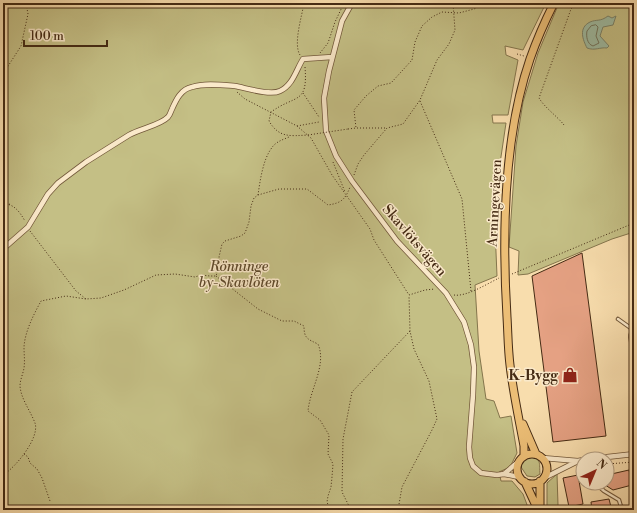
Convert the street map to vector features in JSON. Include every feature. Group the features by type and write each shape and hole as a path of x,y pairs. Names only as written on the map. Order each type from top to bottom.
{"main road":[{"name":"Arningevägen","path":"524,456 524,446 510,366 504,255 505,198 510,153 523,82 530,58 554,3"},
{"name":"Arningevägen","path":"518,410 536,454"},
{"path":"530,454 536,454 543,458 547,468 542,480 539,510 517,469 518,462 524,456 530,454"},
{"path":"522,480 533,484 542,480"}],"street":[{"name":"Skavlötsvägen","path":"352,3 342,21 332,57 324,98 326,131 336,156 352,181 397,241 446,293 464,322 471,345 474,367 474,394 469,447 470,458 473,466 481,473 492,475 504,474 522,480"},
{"path":"3,249 28,227 48,194 58,183 86,162 129,135 152,126 168,117 180,94 185,90 191,87 209,84 234,86 273,93 280,91 289,84 303,59 332,57"},
{"path":"633,327 631,336 634,355"},
{"path":"615,456 634,454"},
{"path":"543,458 575,461"},
{"path":"504,474 518,462"},
{"path":"542,480 575,464"}],"lane":[{"path":"618,319 633,327"},
{"path":"634,470 634,476"},
{"path":"604,491 619,500 622,510"}],"path":[{"path":"3,74 21,46 28,14 26,3"},
{"path":"314,58 328,44 335,22 344,3"},
{"path":"258,195 271,148 278,141 290,136 356,128 387,128 403,124 420,100 437,60 449,44 455,30 452,3"},
{"path":"356,128 354,110 366,96 378,86 391,83 412,60 415,42 422,26 432,17 442,12 459,13 488,3"},
{"path":"564,125 539,98 571,10 575,5 587,3"},
{"path":"517,54 530,58"},
{"path":"234,86 238,93 245,99 297,126 308,135 320,152 332,175"},
{"path":"297,126 322,122 303,93"},
{"path":"420,100 462,199 471,291"},
{"path":"271,112 269,121 274,129 290,136"},
{"path":"216,276 220,263 219,257 222,244 226,240 241,236 245,233 254,198 258,195 279,189 307,189 328,205 342,201 347,196 358,164 387,128"},
{"path":"3,203 11,204 17,207 39,243 76,291 86,300"},
{"path":"3,206 11,204"},
{"path":"509,275 634,223"},
{"path":"3,475 15,465 24,454 35,431 35,424 21,393 20,384 24,370 24,346 33,315 41,301 66,296 86,300 101,298 124,290 156,275 175,274 195,277 202,275 216,276 258,309 282,321 294,321 304,326 304,334 308,339 318,344 321,350 319,368 308,411 320,420 329,435 328,454 332,464 332,477 327,502 330,510"},
{"path":"398,510 402,487 437,419 429,381 414,349 410,331 409,295"},
{"path":"351,510 342,492 342,485 343,439 352,392 410,331"},
{"path":"24,454 28,457 30,463 37,469 42,478 50,501"},
{"path":"615,463 634,462"}],"green space":[{"name":"Rönninge by-Skavlöten","path":"3,3 546,3 523,50 505,46 506,55 518,60 508,115 492,115 493,123 506,123 494,204 497,276 475,285 479,351 486,399 494,401 500,418 511,416 517,453 510,467 499,472 501,481 512,481 523,494 529,510 3,510"},
{"path":"559,3 632,3 634,10 634,232 612,239 528,274 518,275 519,251 509,247 516,146 523,102 538,53"},
{"path":"530,457 538,460 539,462 540,474 535,477 527,476 521,467 524,460"},
{"path":"557,474 558,505 560,510 547,510 547,483"}],"water":[{"path":"608,16 612,18 616,16 613,25 603,27 600,36 609,46 607,48 587,48 582,34 584,27 590,22 603,19"}],"building":[{"path":"582,253 606,436 553,442 532,276"},
{"path":"629,470 632,485 615,489 615,473"},
{"path":"575,476 575,491 581,491 583,504 569,507 563,478"},
{"path":"609,499 611,507 592,510 591,502"}],"place":[{"name":"K-Bygg","path":"570,375"}]}
